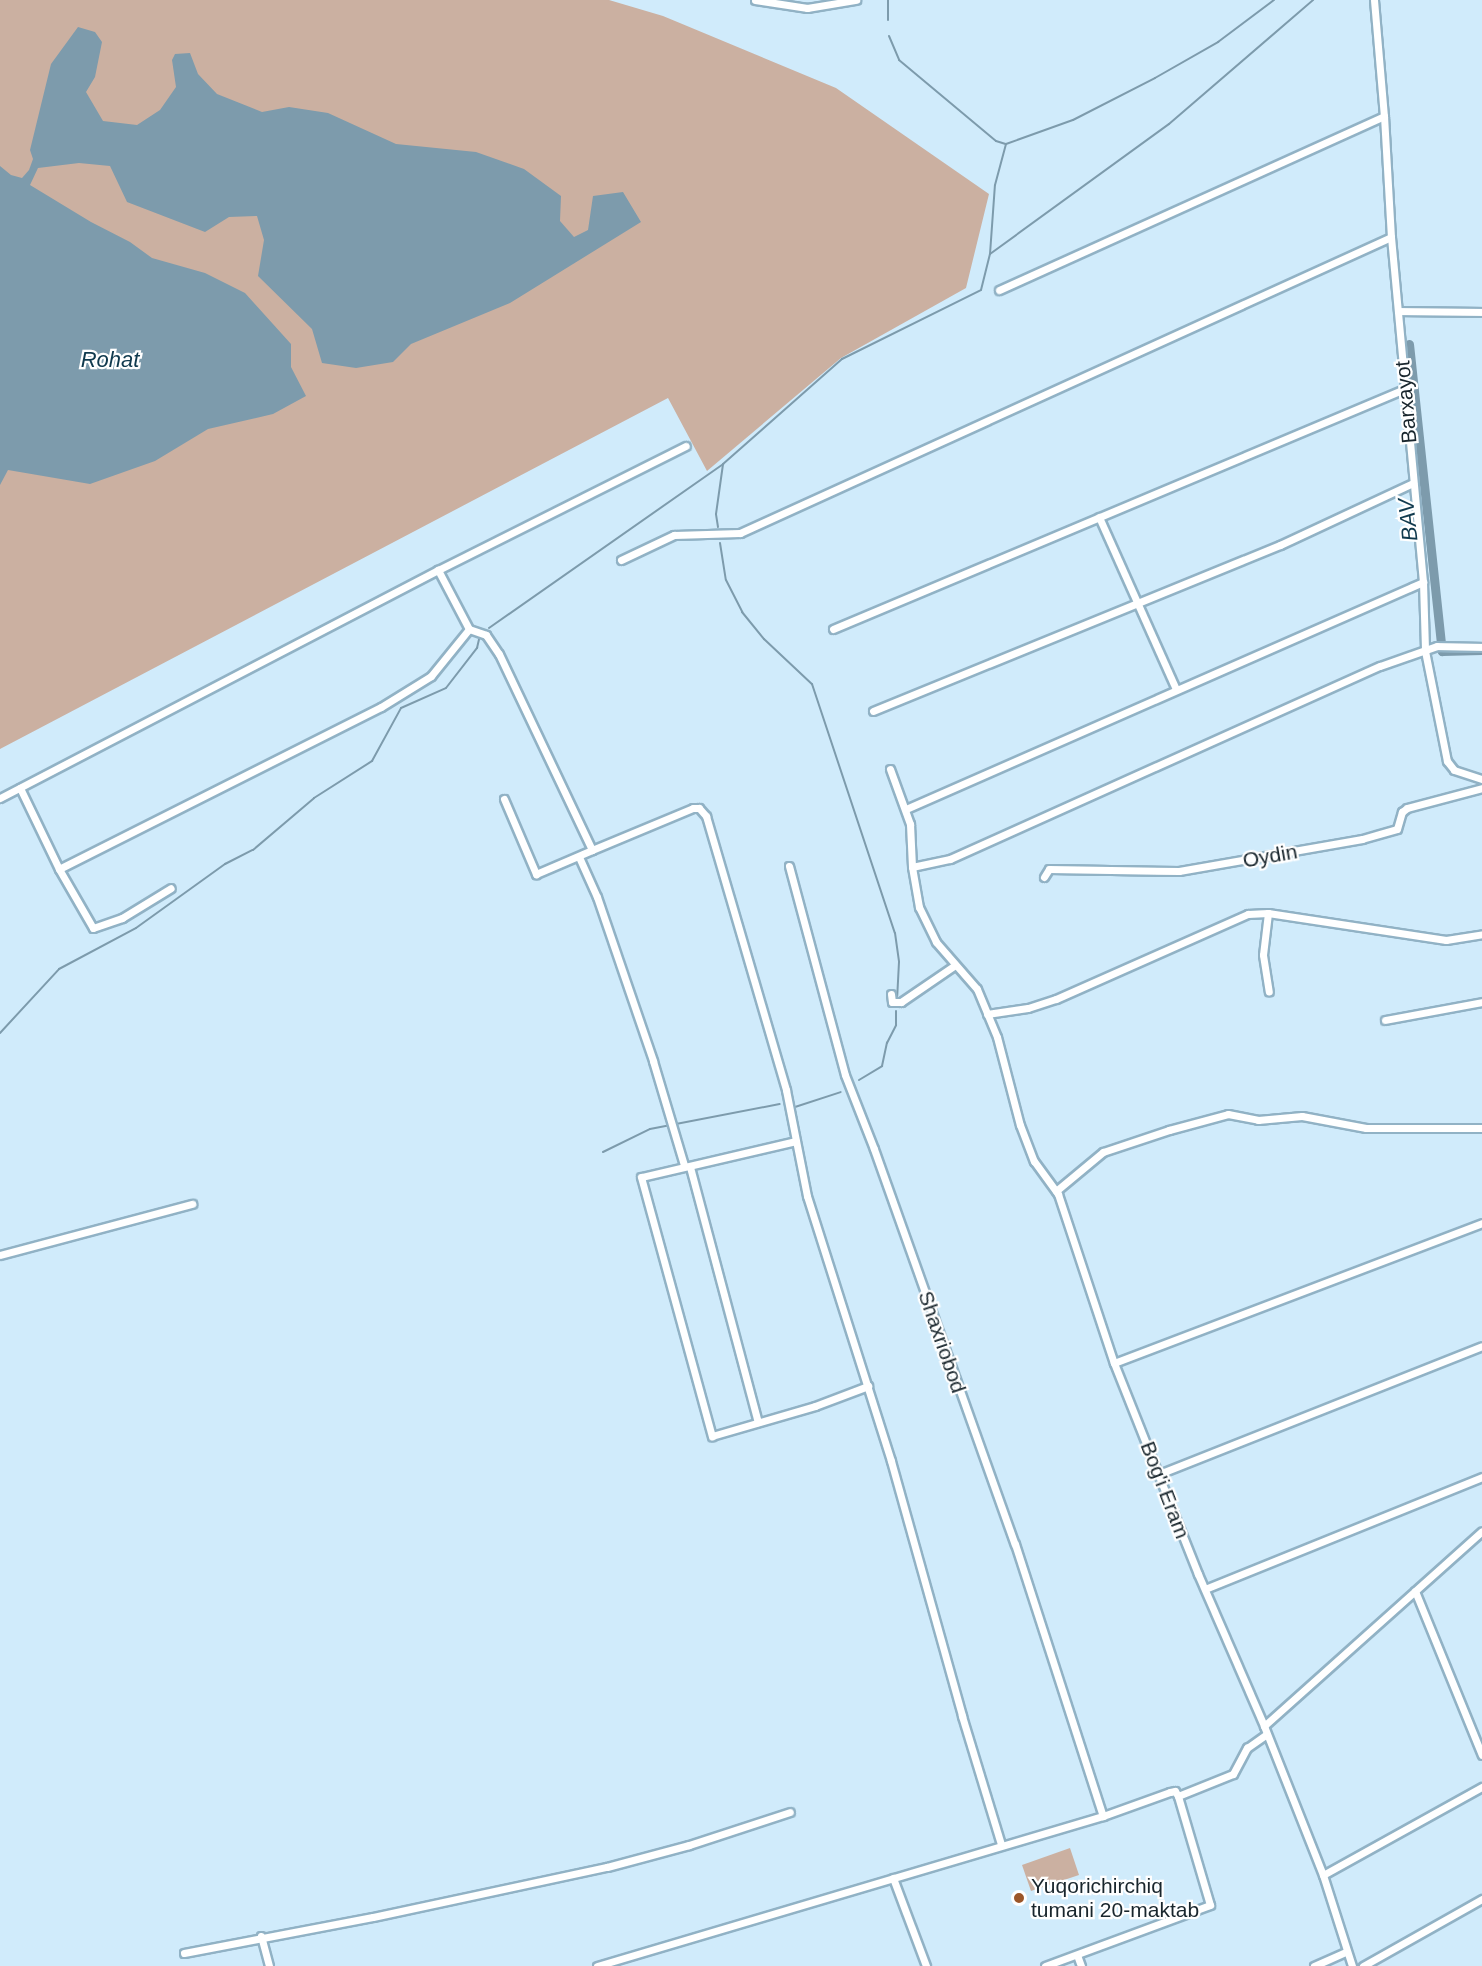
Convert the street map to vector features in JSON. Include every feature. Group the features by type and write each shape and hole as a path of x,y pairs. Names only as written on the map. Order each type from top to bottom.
{"street":[{"path":"755,0 807,8 856,0"},
{"name":"Barxayot","path":"1374,0 1391,237 1407,388 1413,483 1423,582 1425,651 1447,761 1454,770 1482,779"},
{"path":"999,290 1384,116"},
{"path":"621,560 674,535 740,533 1391,237"},
{"path":"1398,311 1482,312"},
{"path":"833,629 1407,388"},
{"path":"0,798 438,570 686,446"},
{"path":"873,711 1135,602 1280,545 1413,483"},
{"path":"1099,517 1135,602 1176,689"},
{"path":"438,570 469,629 486,634 499,654 592,850"},
{"path":"906,809 1423,582"},
{"path":"59,869 381,707 430,676 469,629"},
{"path":"912,867 950,859 1380,666 1437,646 1482,647"},
{"name":"Bog'i Eram","path":"890,769 910,824 912,867 919,907 936,942 977,988 997,1037 1020,1125 1030,1152 1056,1191 1114,1363 1323,1875 1352,1966"},
{"path":"20,788 59,869 93,928 122,918 171,888"},
{"name":"Oydin","path":"1044,877 1049,869 1179,871 1362,839 1397,829 1402,812 1407,808 1482,788"},
{"path":"504,799 536,874 693,808 699,808 704,813 786,1090 807,1196 868,1386 1001,1844"},
{"path":"579,857 597,897 687,1166 758,1422"},
{"name":"Shaxriobod","path":"789,866 821,978 845,1075 874,1149 1015,1544 1103,1816"},
{"path":"1268,913 1263,955 1269,992"},
{"path":"987,1014 1028,1008 1056,999 1248,914 1268,913 1446,940 1482,934"},
{"path":"891,994 892,1002 901,1002 956,965"},
{"path":"1385,1020 1482,1002"},
{"path":"1056,1191 1103,1152 1169,1130 1228,1114 1258,1120 1302,1116 1366,1128 1482,1128"},
{"path":"796,1141 641,1177 712,1436 815,1406 868,1386"},
{"path":"0,1254 192,1204"},
{"path":"1114,1363 1482,1223"},
{"path":"1159,1474 1482,1346"},
{"path":"1205,1589 1482,1477"},
{"path":"1264,1726 1482,1531"},
{"path":"1415,1591 1482,1755"},
{"path":"1474,1736 1482,1733"},
{"path":"1178,1796 1233,1774 1247,1748 1267,1734"},
{"path":"1323,1875 1482,1787"},
{"path":"597,1966 1001,1844 1103,1816 1175,1791 1210,1905 1045,1966"},
{"path":"184,1953 261,1936 373,1917 607,1867 689,1845 790,1812"},
{"path":"893,1878 926,1966"},
{"path":"1362,1966 1482,1899"},
{"path":"261,1936 269,1966"},
{"path":"1314,1966 1347,1951"},
{"path":"1077,1955 1081,1966"}],"shaded area":[{"path":"0,0 609,0 663,16 836,88 989,194 966,288 841,358 707,471 668,398 0,749"},
{"path":"1070,1848 1079,1875 1031,1891 1022,1865"}],"water":[{"name":"Rohat","path":"78,27 95,32 102,42 95,77 86,92 103,121 137,125 160,110 176,87 172,60 175,54 190,53 198,74 217,94 262,112 289,107 328,113 396,144 476,152 524,169 561,196 560,221 574,237 588,230 593,196 623,192 641,222 510,303 411,344 393,362 356,368 322,363 312,329 258,276 264,240 257,216 229,217 205,232 127,202 110,166 79,163 38,168 30,185 91,222 130,242 152,258 205,273 245,293 291,344 291,367 306,396 273,414 208,429 155,461 90,484 8,470 0,485 0,166 11,175 22,178 29,170 33,159 30,150 51,64"}],"waterway":[{"path":"888,0 888,20"},
{"path":"889,36 899,60 996,141 1006,144 1073,120 1155,78 1218,42 1274,0"},
{"path":"990,254 1169,124 1313,0"},
{"path":"489,628 723,464 842,359 981,290 990,254 995,185 1006,144"},
{"name":"BAV","path":"1409,344 1442,651 1482,650"},
{"path":"718,527 716,514 723,464"},
{"path":"720,543 726,580 742,612 764,639 812,684 895,933 899,962 897,996"},
{"path":"0,1033 59,969 136,928 225,864 253,850 314,798 372,761 401,708 446,688 477,648 479,639"},
{"path":"859,1080 882,1066 887,1043 896,1025 896,1011"},
{"path":"795,1107 841,1092"},
{"path":"603,1152 650,1129 780,1104"}],"place":[{"name":"Yuqorichirchiq tumani 20-maktab","path":"1019,1898"}]}
